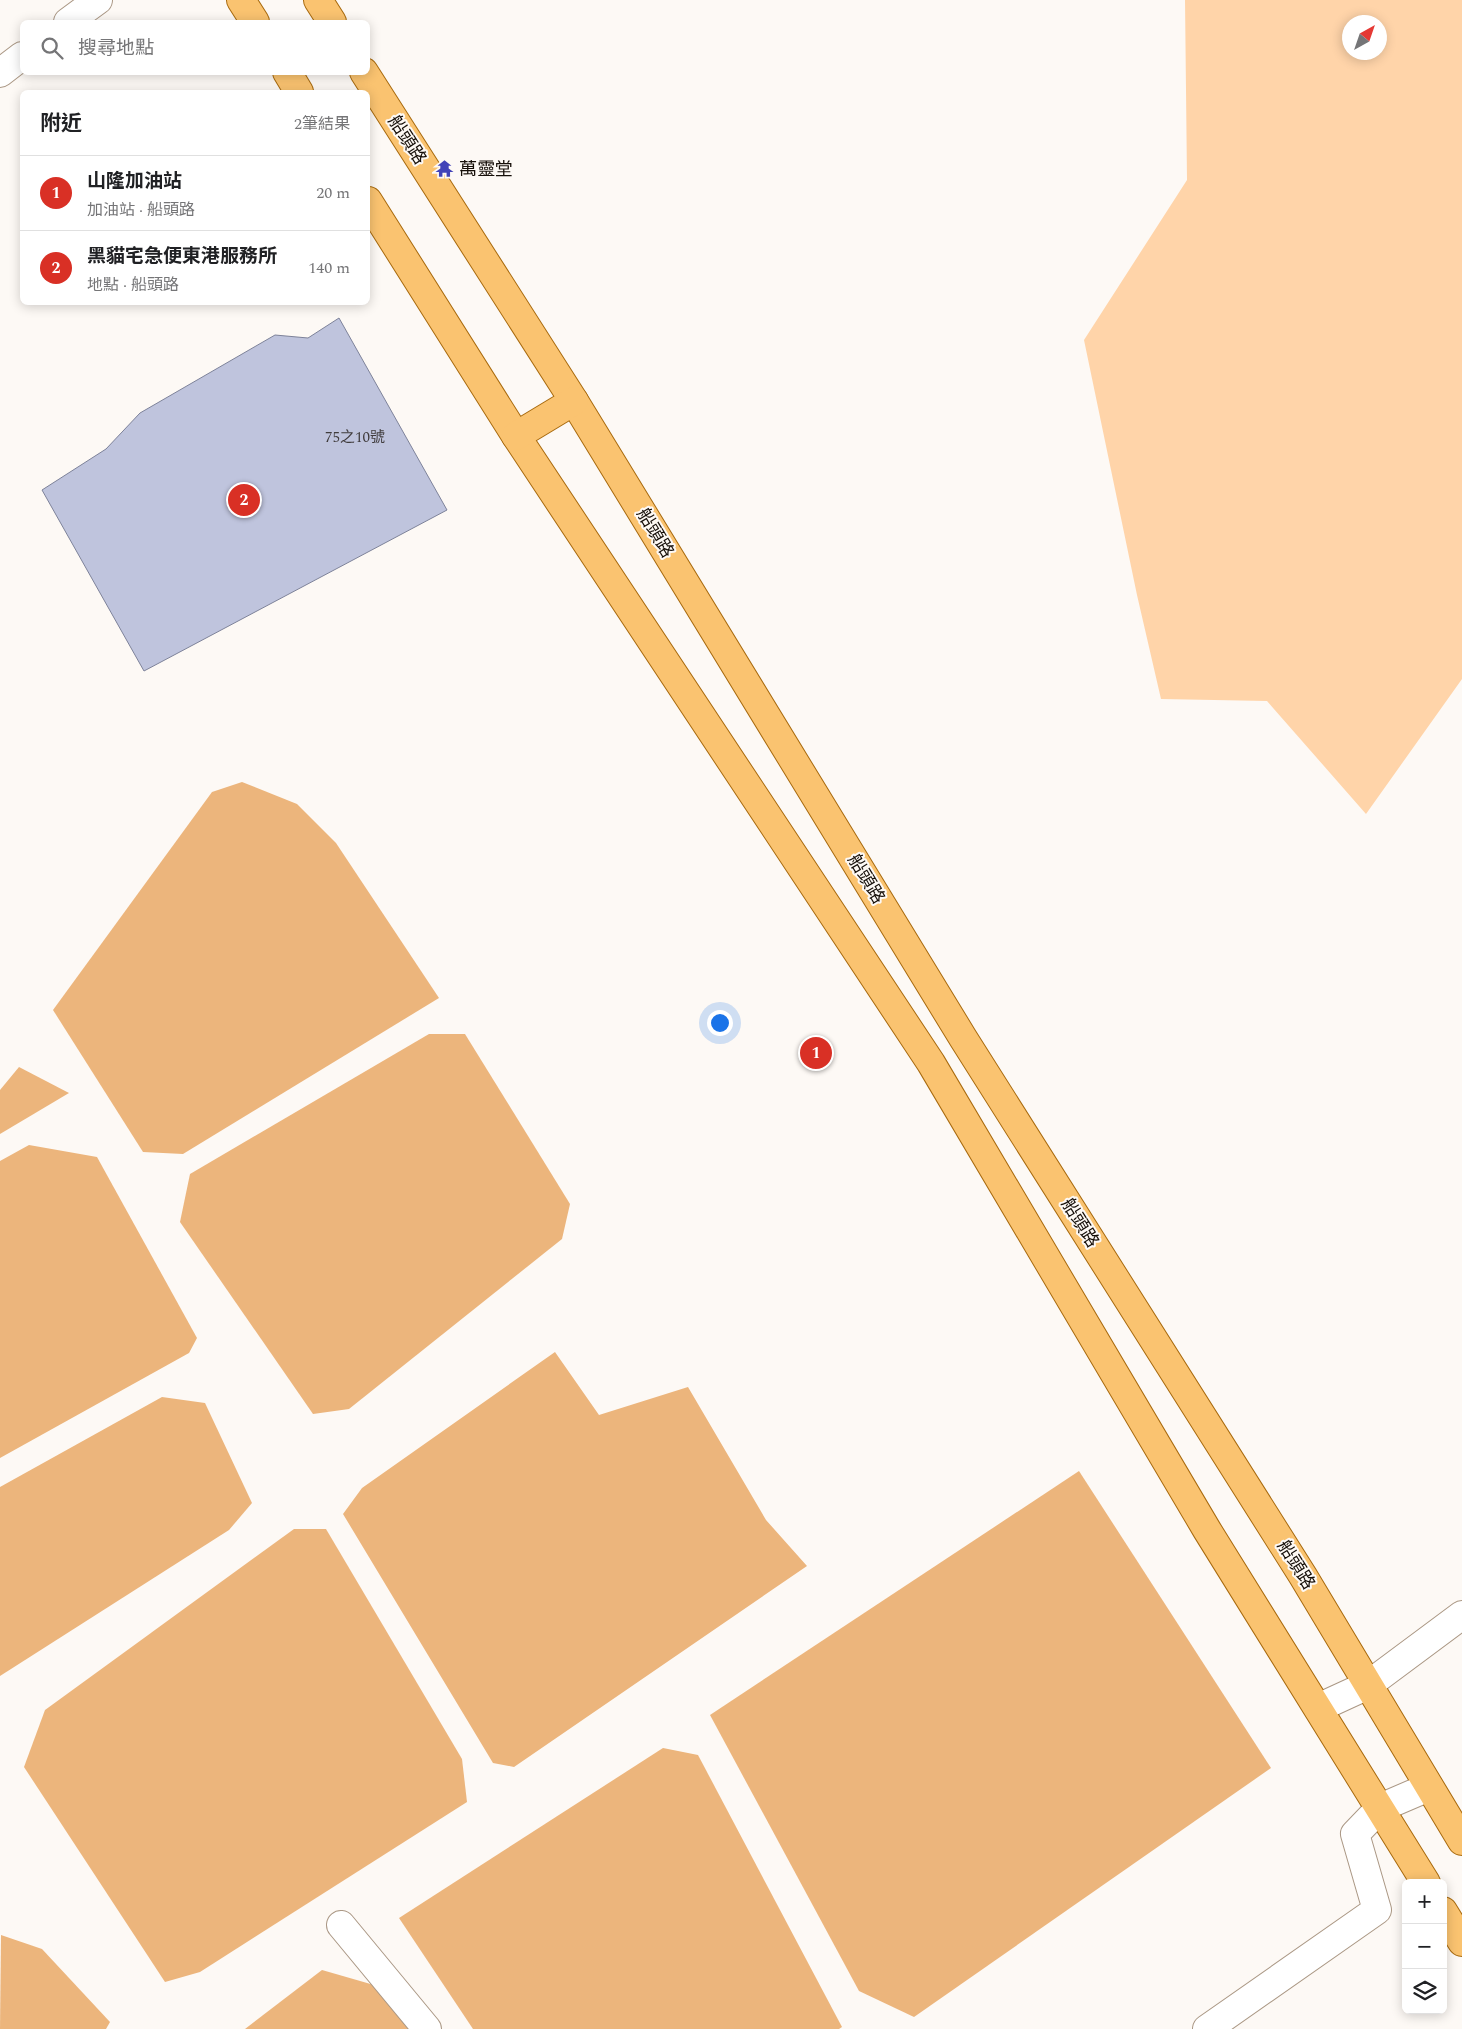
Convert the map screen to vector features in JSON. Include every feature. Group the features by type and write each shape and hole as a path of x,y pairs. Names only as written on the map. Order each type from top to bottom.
{"main road":[{"path":"241,0 254,20"},
{"path":"318,0 331,20"},
{"path":"288,75 298,90"},
{"name":"船頭路","path":"366,75 574,401 963,1038 1303,1576 1462,1841"},
{"path":"370,204 516,436 931,1063 1207,1530 1424,1879"},
{"path":"516,436 574,401"},
{"path":"931,1063 963,1038"},
{"path":"1447,1918 1462,1942"}],"street":[{"path":"71,20 98,0"},
{"path":"0,73 20,58"},
{"path":"1318,1708 1368,1685 1462,1615"},
{"path":"1207,2029 1377,1910 1354,1834 1380,1808 1429,1787"},
{"path":"341,1925 427,2029"}],"shaded area":[{"path":"1185,0 1462,0 1462,679 1366,814 1267,701 1161,699 1137,595 1084,340 1187,180"},
{"path":"242,782 297,804 336,843 439,998 183,1154 143,1152 53,1010 212,792"},
{"path":"429,1034 465,1034 570,1204 562,1239 349,1409 313,1414 180,1222 190,1174"},
{"path":"19,1067 69,1093 0,1134 0,1090"},
{"path":"29,1145 97,1157 197,1338 189,1353 0,1458 0,1161"},
{"path":"555,1352 599,1415 688,1387 766,1520 807,1566 514,1767 493,1763 343,1514 362,1488"},
{"path":"162,1397 205,1403 252,1503 229,1530 0,1676 0,1487"},
{"path":"1079,1471 1271,1768 914,2017 859,1991 710,1715"},
{"path":"294,1529 326,1529 462,1759 467,1802 200,1972 165,1982 24,1767 45,1710"},
{"path":"663,1748 698,1755 842,2027 839,2029 473,2029 399,1918"},
{"path":"1,1935 42,1949 110,2022 106,2029 0,2029"},
{"path":"322,1970 374,1985 409,2029 245,2029"}],"building":[{"path":"339,318 447,510 144,671 42,490 106,449 140,413 275,335 308,338"}],"place":[{"name":"萬靈堂","path":"445,169"},
{"name":"黑貓宅急便東港服務所","path":"244,500"},
{"name":"山隆加油站","path":"816,1053"}]}
